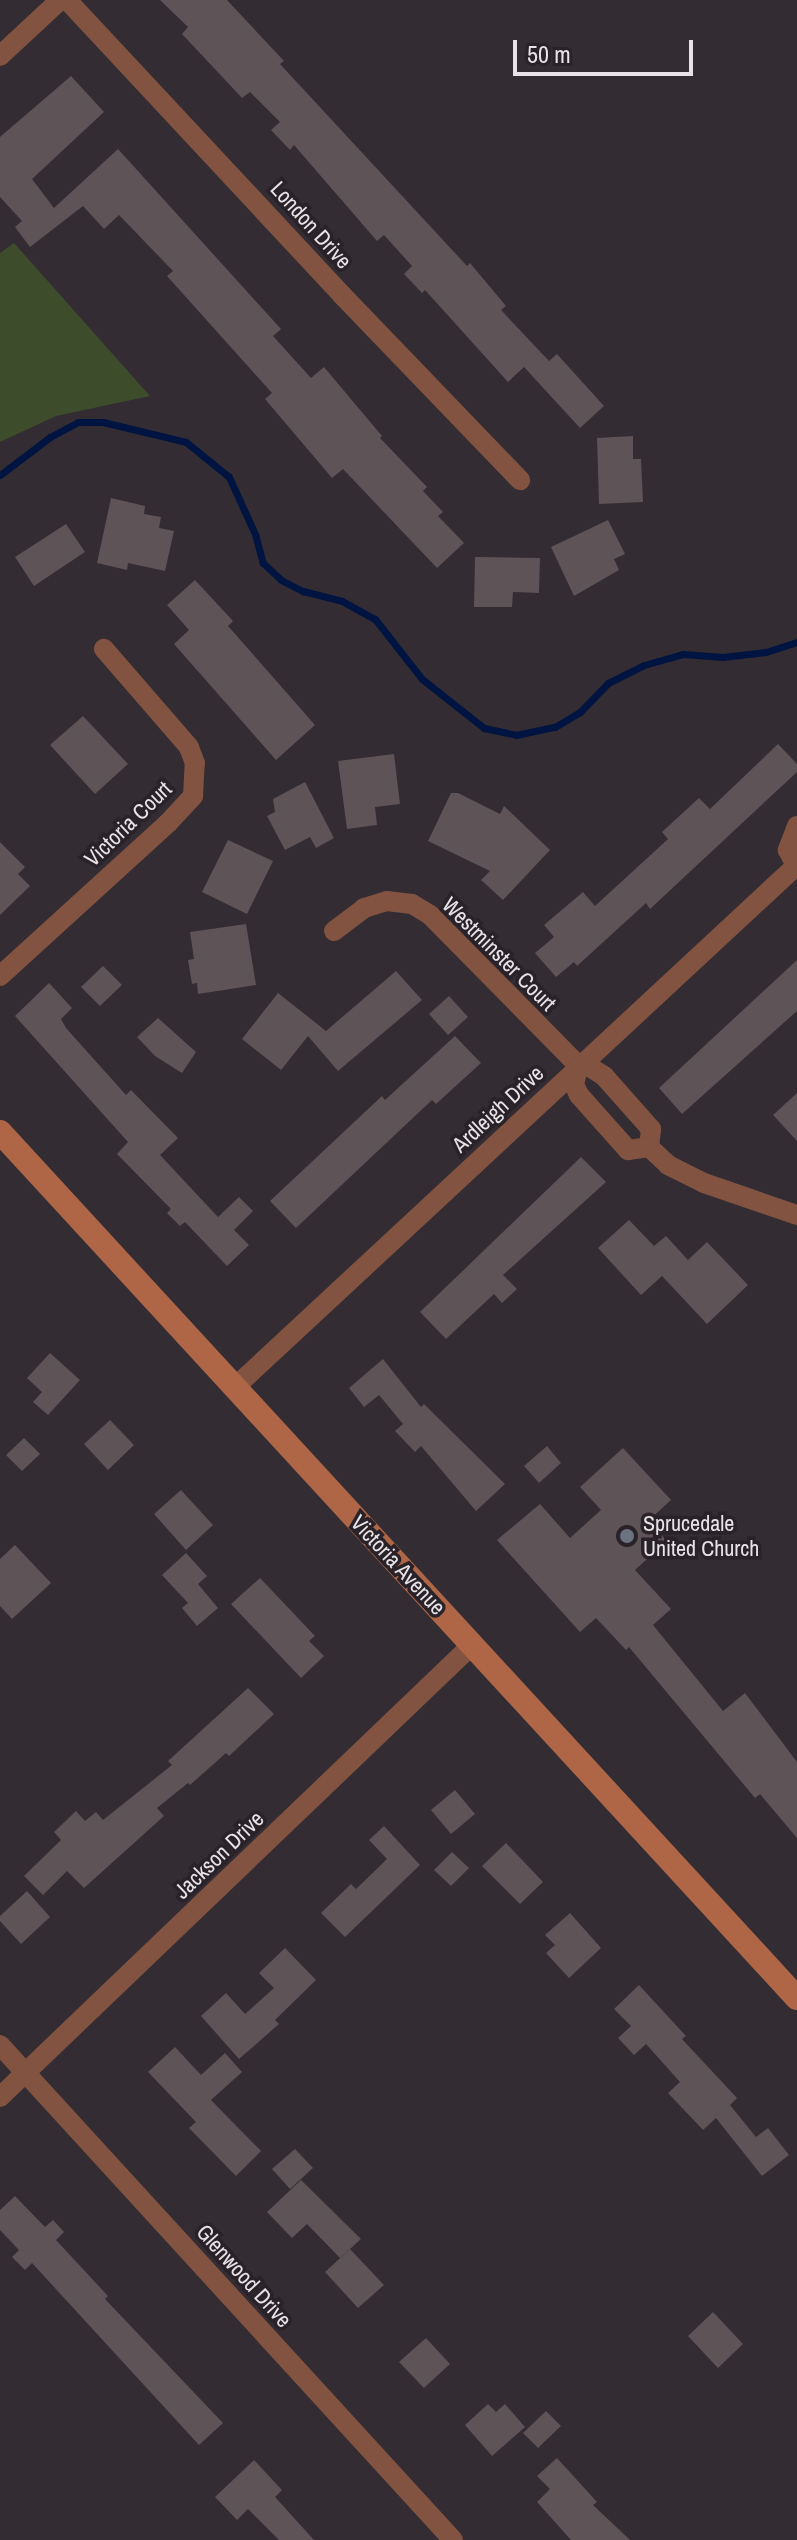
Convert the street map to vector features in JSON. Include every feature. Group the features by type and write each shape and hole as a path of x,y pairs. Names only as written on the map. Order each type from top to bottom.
{"street":[{"path":"0,56 60,0"},
{"name":"London Drive","path":"67,0 342,295 520,480"},
{"name":"Victoria Court","path":"0,976 168,823 193,796 195,763 189,747 104,649"},
{"name":"Ardleigh Drive","path":"234,1388 796,867 788,850 797,826"},
{"name":"Westminster Court","path":"334,931 364,908 387,901 412,904 430,915 579,1066 588,1066 604,1076 651,1129 649,1147"},
{"path":"579,1066 574,1084 579,1095 628,1150 649,1147 668,1165 704,1183 797,1215"},
{"name":"Victoria Avenue","path":"0,1132 797,1998"},
{"name":"Jackson Drive","path":"0,2097 471,1646"},
{"name":"Glenwood Drive","path":"0,2045 453,2540"}],"green space":[{"path":"14,243 150,396 56,416 0,442 0,253"}],"building":[{"path":"160,0 227,0 284,61 280,64 467,266 470,263 506,306 501,310 549,361 557,354 604,406 580,428 524,367 508,382 425,290 422,293 404,274 412,266 384,235 377,241 294,145 290,150 271,130 280,122 250,92 242,98 182,34 188,27"},
{"path":"71,76 104,112 32,179 54,208 118,149 281,329 273,336 311,378 324,367 382,436 380,438 427,487 423,491 443,512 438,516 464,543 437,568 343,469 332,478 265,399 272,393 167,276 173,271 119,215 104,229 83,206 30,247 15,227 22,221 0,197 0,137"},
{"path":"633,436 633,459 641,459 643,502 599,504 597,438"},
{"path":"111,498 145,506 144,514 161,517 159,528 174,531 165,571 128,563 127,570 97,563"},
{"path":"608,520 625,554 614,559 619,570 574,596 551,547"},
{"path":"66,524 85,552 34,586 15,557"},
{"path":"475,557 540,558 539,593 513,592 512,607 474,607"},
{"path":"195,580 233,621 228,626 315,725 276,760 174,644 189,630 167,605"},
{"path":"83,716 128,764 95,794 50,745"},
{"path":"778,744 797,764 797,772 650,909 646,903 577,966 574,962 556,977 535,953 554,937 544,925 583,892 595,906 668,839 662,832 699,798 710,809"},
{"path":"394,754 400,804 375,807 377,825 347,829 338,761"},
{"path":"305,782 334,838 316,848 310,837 285,850 267,816 275,812 273,799"},
{"path":"451,793 458,793 500,814 504,806 550,850 503,900 481,880 490,871 428,841"},
{"path":"228,840 273,861 247,914 202,892"},
{"path":"0,842 25,867 18,874 30,886 0,915"},
{"path":"246,924 256,985 198,994 197,983 192,984 188,960 194,959 190,932"},
{"path":"797,960 797,1011 682,1114 659,1088"},
{"path":"103,966 122,985 100,1006 81,987"},
{"path":"396,971 422,1000 338,1071 308,1036 281,1070 242,1039 278,993 326,1031"},
{"path":"49,983 72,1008 61,1019 66,1028 126,1095 131,1090 178,1138 160,1155 218,1217 239,1197 253,1211 234,1230 249,1245 227,1266 185,1222 180,1226 167,1213 171,1209 117,1154 128,1142 15,1016"},
{"path":"449,996 468,1017 448,1035 429,1014"},
{"path":"158,1018 196,1052 182,1073 155,1056 137,1037"},
{"path":"455,1036 481,1063 436,1104 432,1100 296,1228 270,1201 382,1096 385,1100"},
{"path":"797,1093 797,1141 773,1115"},
{"path":"581,1157 606,1182 503,1275 517,1289 502,1303 494,1294 446,1339 420,1312"},
{"path":"629,1220 654,1246 666,1236 688,1260 707,1242 748,1285 707,1324 662,1276 641,1295 598,1248"},
{"path":"50,1353 80,1380 48,1415 33,1402 42,1392 27,1378"},
{"path":"383,1359 421,1407 424,1404 505,1484 476,1511 421,1446 415,1452 395,1431 403,1424 379,1395 364,1407 349,1388"},
{"path":"110,1420 134,1445 108,1470 84,1444"},
{"path":"24,1438 40,1454 22,1471 6,1455"},
{"path":"547,1446 561,1463 539,1483 524,1466"},
{"path":"623,1448 671,1500 648,1521 667,1541 635,1570 671,1609 653,1625 723,1711 745,1693 797,1762 797,1838 760,1794 755,1798 629,1647 626,1650 596,1618 580,1632 497,1540 540,1504 570,1538 601,1510 580,1487"},
{"path":"181,1490 213,1525 186,1550 154,1514"},
{"path":"15,1545 51,1583 12,1619 0,1606 0,1559"},
{"path":"186,1553 207,1576 198,1584 218,1608 197,1626 182,1608 188,1603 162,1575"},
{"path":"260,1578 315,1636 309,1641 324,1656 301,1678 231,1604"},
{"path":"248,1688 274,1714 229,1756 226,1753 190,1785 188,1783 157,1808 164,1816 84,1888 67,1871 43,1895 24,1876 61,1840 54,1832 76,1811 85,1821 96,1812 103,1820 172,1765 168,1761"},
{"path":"455,1790 475,1814 451,1834 431,1810"},
{"path":"384,1826 420,1865 345,1937 321,1913 351,1884 356,1889 387,1859 369,1840"},
{"path":"506,1843 543,1882 520,1904 482,1866"},
{"path":"452,1852 469,1868 451,1886 434,1870"},
{"path":"27,1891 50,1917 21,1944 0,1921 0,1916"},
{"path":"570,1913 601,1948 569,1978 546,1953 555,1945 545,1935"},
{"path":"285,1948 316,1980 275,2020 279,2024 239,2059 201,2016 226,1993 245,2014 274,1988 259,1973"},
{"path":"639,1985 686,2036 682,2039 737,2098 730,2105 756,2137 768,2128 789,2155 762,2176 716,2118 703,2130 668,2093 680,2082 646,2044 634,2055 618,2038 631,2026 614,2009"},
{"path":"175,2047 201,2075 225,2053 242,2072 211,2100 261,2151 236,2176 189,2128 196,2122 148,2072"},
{"path":"295,2149 313,2168 290,2189 272,2169"},
{"path":"301,2180 361,2239 340,2258 307,2224 292,2238 267,2212"},
{"path":"15,2196 45,2227 53,2220 64,2232 56,2240 108,2296 105,2299 223,2423 199,2445 32,2263 25,2270 12,2257 19,2250 0,2230 0,2210"},
{"path":"350,2249 384,2285 358,2308 325,2272"},
{"path":"713,2312 743,2344 718,2368 688,2336"},
{"path":"426,2338 450,2364 424,2388 399,2362"},
{"path":"488,2404 496,2412 505,2404 525,2427 492,2456 465,2425"},
{"path":"546,2411 561,2426 538,2448 523,2433"},
{"path":"557,2458 597,2502 593,2505 630,2540 571,2540 537,2502 550,2489 537,2476"},
{"path":"254,2460 282,2490 275,2497 314,2540 279,2540 248,2509 237,2520 215,2497"}],"waterway":[{"path":"0,475 50,437 78,422 103,422 186,442 229,477 255,534 263,563 281,580 303,591 342,601 375,619 422,679 484,728 516,735 555,727 580,712 608,683 644,665 683,654 723,657 766,652 797,642"}],"place":[{"name":"Sprucedale United Church","path":"627,1536"}]}
